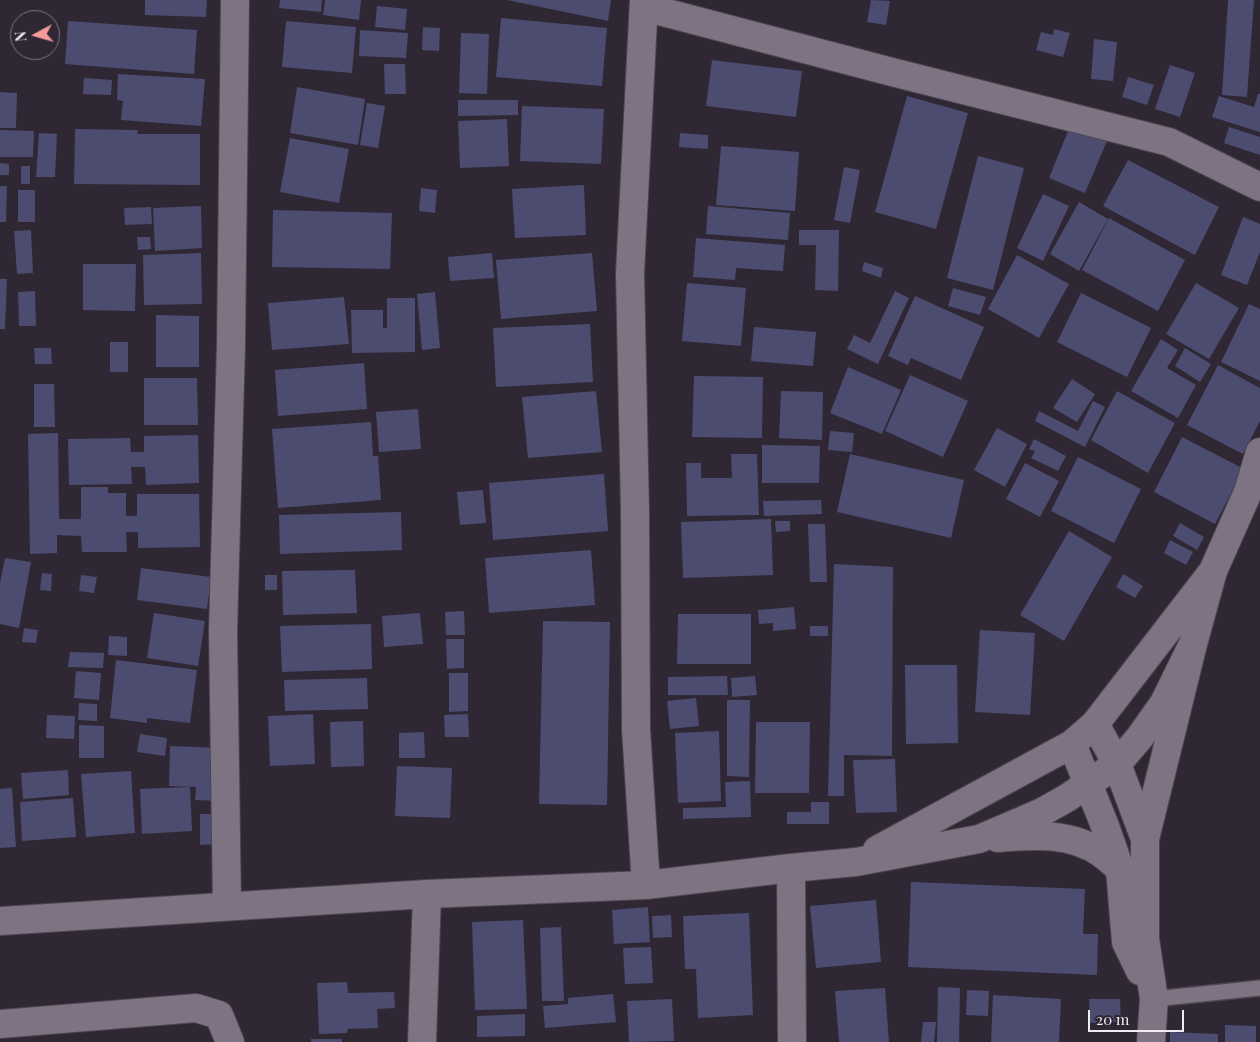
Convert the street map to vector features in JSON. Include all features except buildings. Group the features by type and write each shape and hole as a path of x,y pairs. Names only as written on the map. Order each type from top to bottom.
{"street":[{"path":"227,906 223,631 231,345 235,0"},
{"path":"646,885 636,729 635,512 630,273 644,3 892,72 1169,142 1260,188"},
{"path":"1151,1042 1154,1000 1145,939 1145,839 1213,571 1248,492 1260,452"},
{"path":"856,862 1072,744 1095,724 1213,571"},
{"path":"979,840 1042,812 1067,798 1117,764 1140,737 1164,703 1193,644"},
{"path":"1095,724 1117,764 1145,839"},
{"path":"1072,744 1106,826 1120,869 1126,942 1154,1000"},
{"path":"0,920 427,894 646,885 856,862 979,840 1033,835 1070,838 1100,852 1120,869"},
{"path":"791,868 792,1042"},
{"path":"422,1042 427,894"},
{"path":"0,1024 196,1008 219,1015 230,1042"}],"lane":[{"path":"1154,1000 1260,988"}]}
